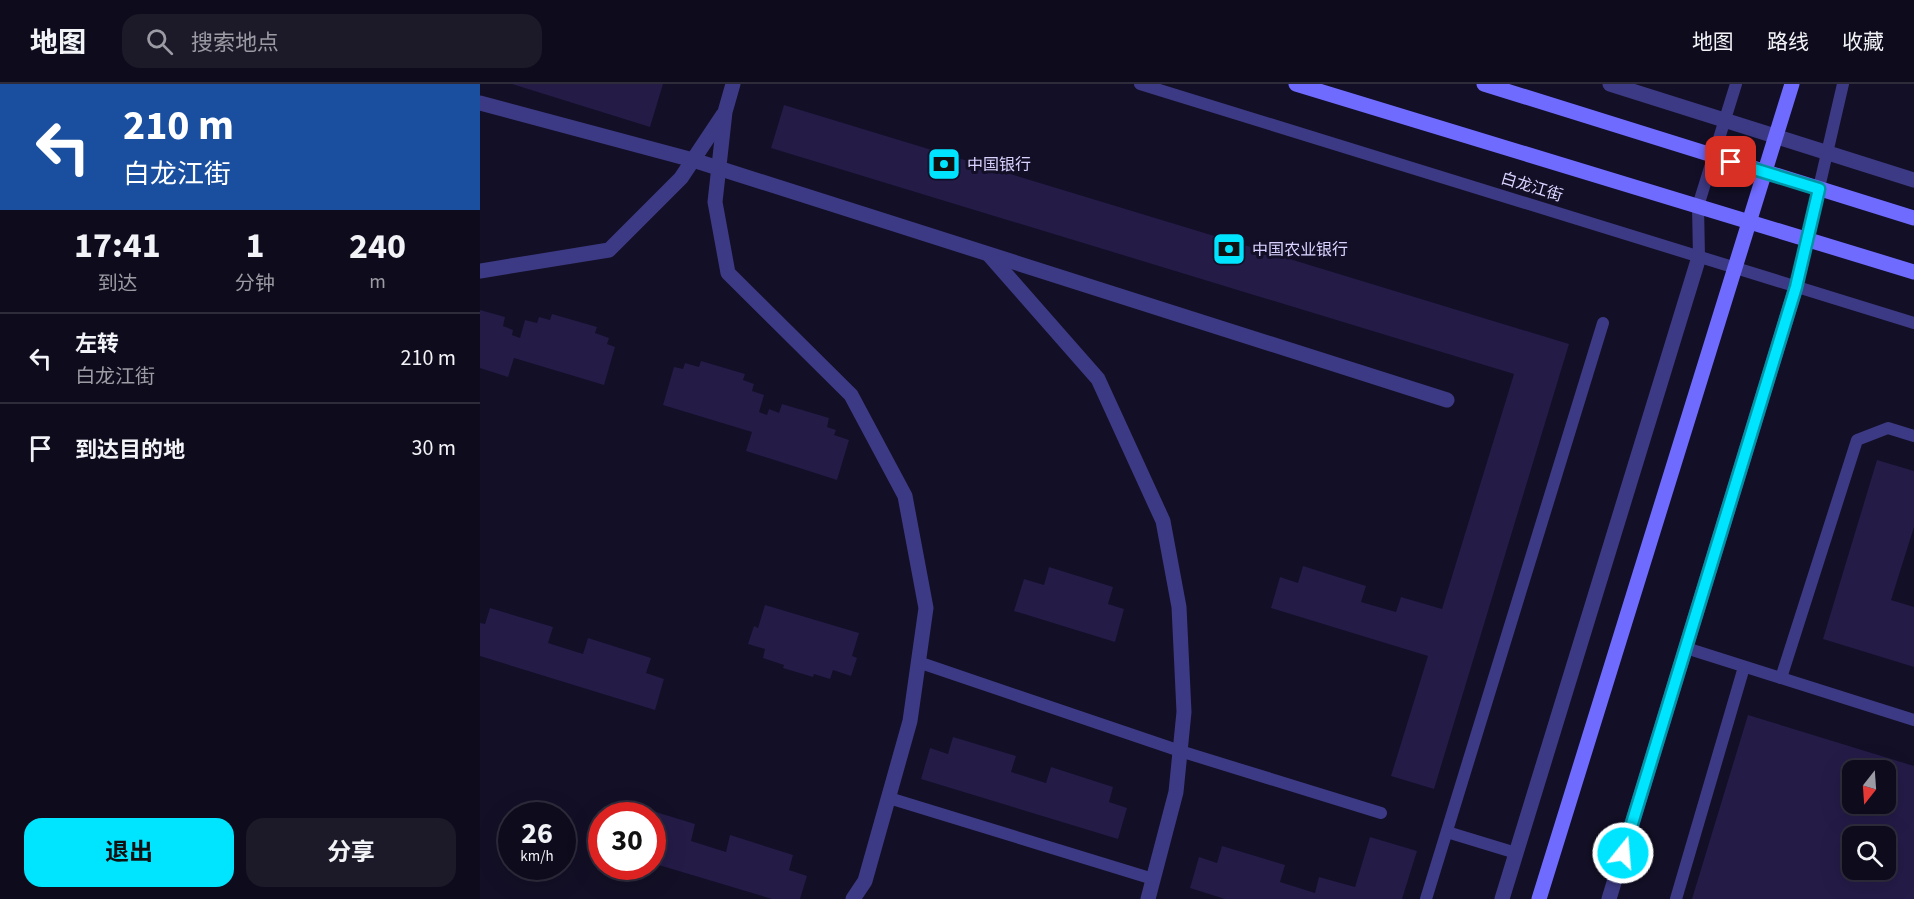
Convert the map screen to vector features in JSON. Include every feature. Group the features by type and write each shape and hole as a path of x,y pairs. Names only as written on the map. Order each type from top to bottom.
{"main road":[{"name":"白龙江街","path":"1296,84 1914,272"},
{"path":"1484,84 1914,218"},
{"path":"1539,899 1792,84"}],"street":[{"path":"733,84 725,112 715,202 728,273 851,395 905,496 926,608 910,721 865,881 853,899"},
{"path":"1610,84 1914,180"},
{"path":"480,103 693,160 1447,400"},
{"path":"480,271 609,250 681,178 725,112"},
{"path":"990,256 1098,380 1163,521 1179,607 1184,712 1176,792 1148,899"},
{"path":"1502,899 1699,256"},
{"path":"1609,899 1796,287"}],"lane":[{"name":"白龙江街","path":"1140,84 1914,323"},
{"path":"1699,256 1698,206 1736,84"},
{"path":"1796,287 1843,84"},
{"path":"1426,899 1603,323"},
{"path":"1780,678 1857,440 1888,428 1914,436"},
{"path":"1686,648 1914,720"},
{"path":"918,662 1180,751 1381,813"},
{"path":"1676,899 1744,667"},
{"path":"888,798 1153,879"},
{"path":"1447,832 1516,854"}],"building":[{"path":"512,84 663,84 650,127"},
{"path":"784,105 1569,344 1434,789 1391,776 1428,656 1271,608 1280,577 1298,583 1303,566 1366,586 1361,602 1396,612 1401,597 1442,609 1514,374 771,148"},
{"path":"480,310 505,317 503,326 513,330 512,335 520,338 525,320 537,323 539,317 550,320 552,314 597,327 595,333 609,338 607,344 615,347 604,385 514,358 508,377 480,368"},
{"path":"701,361 745,374 743,380 754,384 752,391 764,395 759,412 767,415 769,409 779,413 782,404 829,418 827,427 836,430 834,435 849,440 837,480 746,451 752,432 663,405 674,367 683,369 685,363 699,367"},
{"path":"1877,460 1914,471 1914,527 1891,600 1914,607 1914,667 1823,639"},
{"path":"1049,567 1113,587 1108,604 1124,609 1115,642 1014,611 1024,579 1044,585"},
{"path":"765,605 859,633 852,656 857,658 851,676 833,670 830,679 814,674 813,677 783,668 784,665 763,658 765,649 748,644 754,626 758,628"},
{"path":"490,608 553,627 548,643 583,654 588,638 651,658 646,673 664,679 655,710 480,656 480,623 485,624"},
{"path":"1748,715 1894,760 1842,760 1842,814 1896,814 1896,760 1914,766 1914,899 1692,899"},
{"path":"953,737 1016,756 1011,772 1046,783 1051,767 1113,787 1109,802 1127,808 1118,839 921,779 930,748 948,754"},
{"path":"666,815 695,824 691,841 726,852 730,835 793,855 789,870 807,876 800,899 772,899 666,867"},
{"path":"1370,837 1417,851 1402,899 1225,899 1190,888 1199,857 1217,863 1222,846 1285,865 1280,882 1315,893 1319,877 1355,887"}],"place":[{"name":"中国银行","path":"944,164"},
{"name":"中国农业银行","path":"1229,249"}],"route":[{"path":"1623,853 1796,287 1819,189 1731,162"}]}
